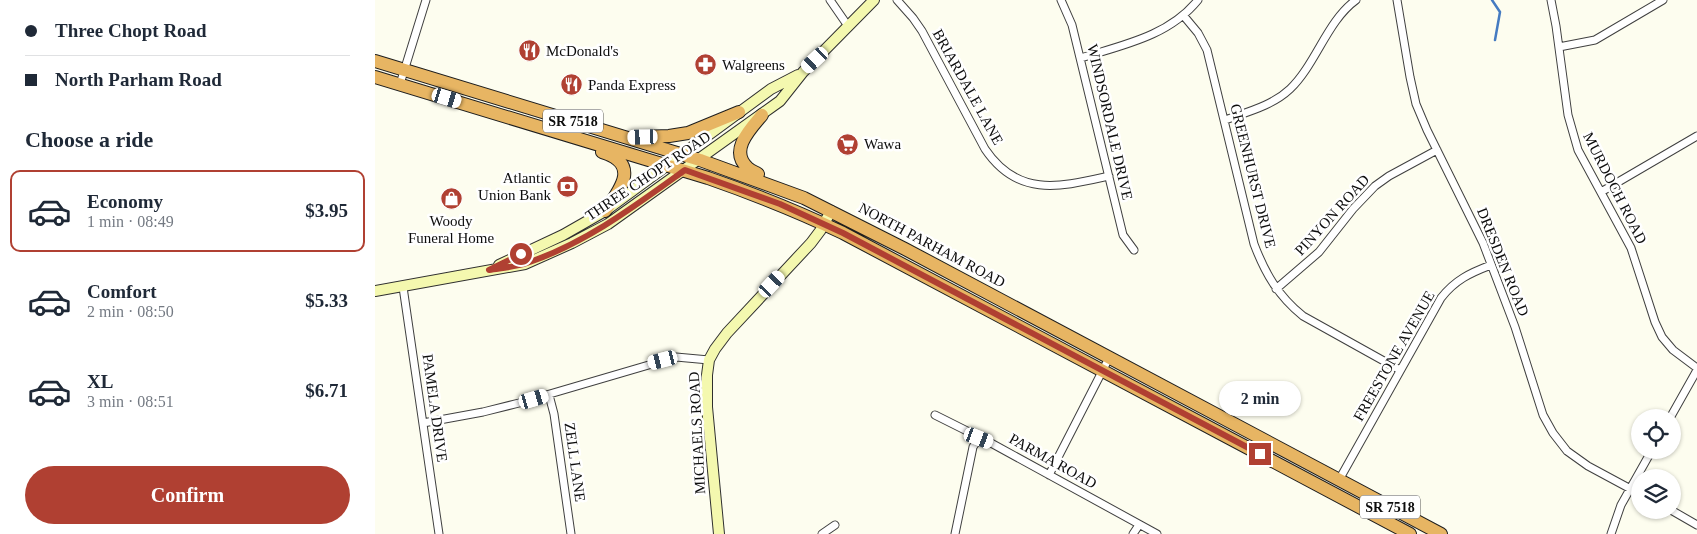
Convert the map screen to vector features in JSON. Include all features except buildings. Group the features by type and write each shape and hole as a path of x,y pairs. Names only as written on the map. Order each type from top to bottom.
{"highway":[{"name":"NORTH PARHAM ROAD","path":"375,61 683,154 772,185 831,211 1441,534"},
{"name":"NORTH PARHAM ROAD","path":"375,76 685,170 751,193 824,224 1410,534"},
{"path":"627,138 688,133 739,112"},
{"path":"762,114 743,140 741,157 746,167 772,185"},
{"path":"555,131 577,144 613,156 620,162 624,172 623,183 620,191 605,211"},
{"path":"1333,493 1339,480"}],"main road":[{"name":"THREE CHOPT ROAD","path":"375,291 525,264 596,231 620,217 780,101 803,72 874,0"},
{"name":"THREE CHOPT ROAD","path":"489,270 563,235 605,211 771,89 803,72"},
{"name":"MICHAELS ROAD","path":"719,534 707,407 709,360 727,333 811,243 831,211"}],"street":[{"path":"400,84 426,0"},
{"path":"830,0 848,26"},
{"name":"BRIARDALE LANE","path":"897,0 922,31 985,149 1005,171 1031,184 1051,187 1109,176"},
{"name":"WINDSORDALE DRIVE","path":"1061,0 1072,25 1081,58 1123,234 1134,250"},
{"path":"1081,58 1152,35 1183,16 1198,0"},
{"path":"1225,120 1271,103 1289,90 1309,65 1341,14 1356,0"},
{"name":"DRESDEN ROAD","path":"1397,0 1416,104 1483,243 1515,326 1543,415 1559,443 1576,458 1631,489"},
{"name":"MURDOCH ROAD","path":"1551,0 1568,115 1578,150 1631,248 1655,322 1662,337 1673,350 1697,369"},
{"path":"1559,47 1595,40 1663,0"},
{"name":"GREENHURST DRIVE","path":"1183,16 1198,33 1207,50 1255,244 1264,269 1276,289 1303,316 1400,370"},
{"path":"1601,192 1697,136"},
{"name":"PINYON ROAD","path":"1276,289 1319,252 1353,209 1375,186 1389,176 1437,150"},
{"name":"FREESTONE AVENUE","path":"1339,480 1400,370 1448,289 1462,277 1491,265"},
{"name":"PAMELA DRIVE","path":"403,287 439,534"},
{"path":"423,423 483,412 549,395 637,367 676,357 709,360"},
{"path":"1049,475 1109,358"},
{"path":"1675,409 1697,369"},
{"name":"ZELL LANE","path":"549,395 554,414 571,534"},
{"name":"PARMA ROAD","path":"935,415 991,443 1157,534"},
{"path":"955,534 973,447 979,438"},
{"path":"1611,534 1621,505 1631,489"},
{"path":"1681,516 1697,525"},
{"path":"822,534 835,525"},
{"path":"1133,534 1139,525"}],"waterway":[{"path":"1492,0 1500,12 1495,40"}],"place":[{"name":"McDonald's","path":"530,51"},
{"name":"Walgreens","path":"706,65"},
{"name":"Panda Express","path":"572,85"},
{"name":"Wawa","path":"848,144"},
{"name":"Atlantic Union Bank","path":"567,187"},
{"name":"Woody Funeral Home","path":"451,198"}],"route":[{"path":"521,254 489,270 525,264 573,243 620,217 685,170 780,204 843,233 1260,454"}]}
